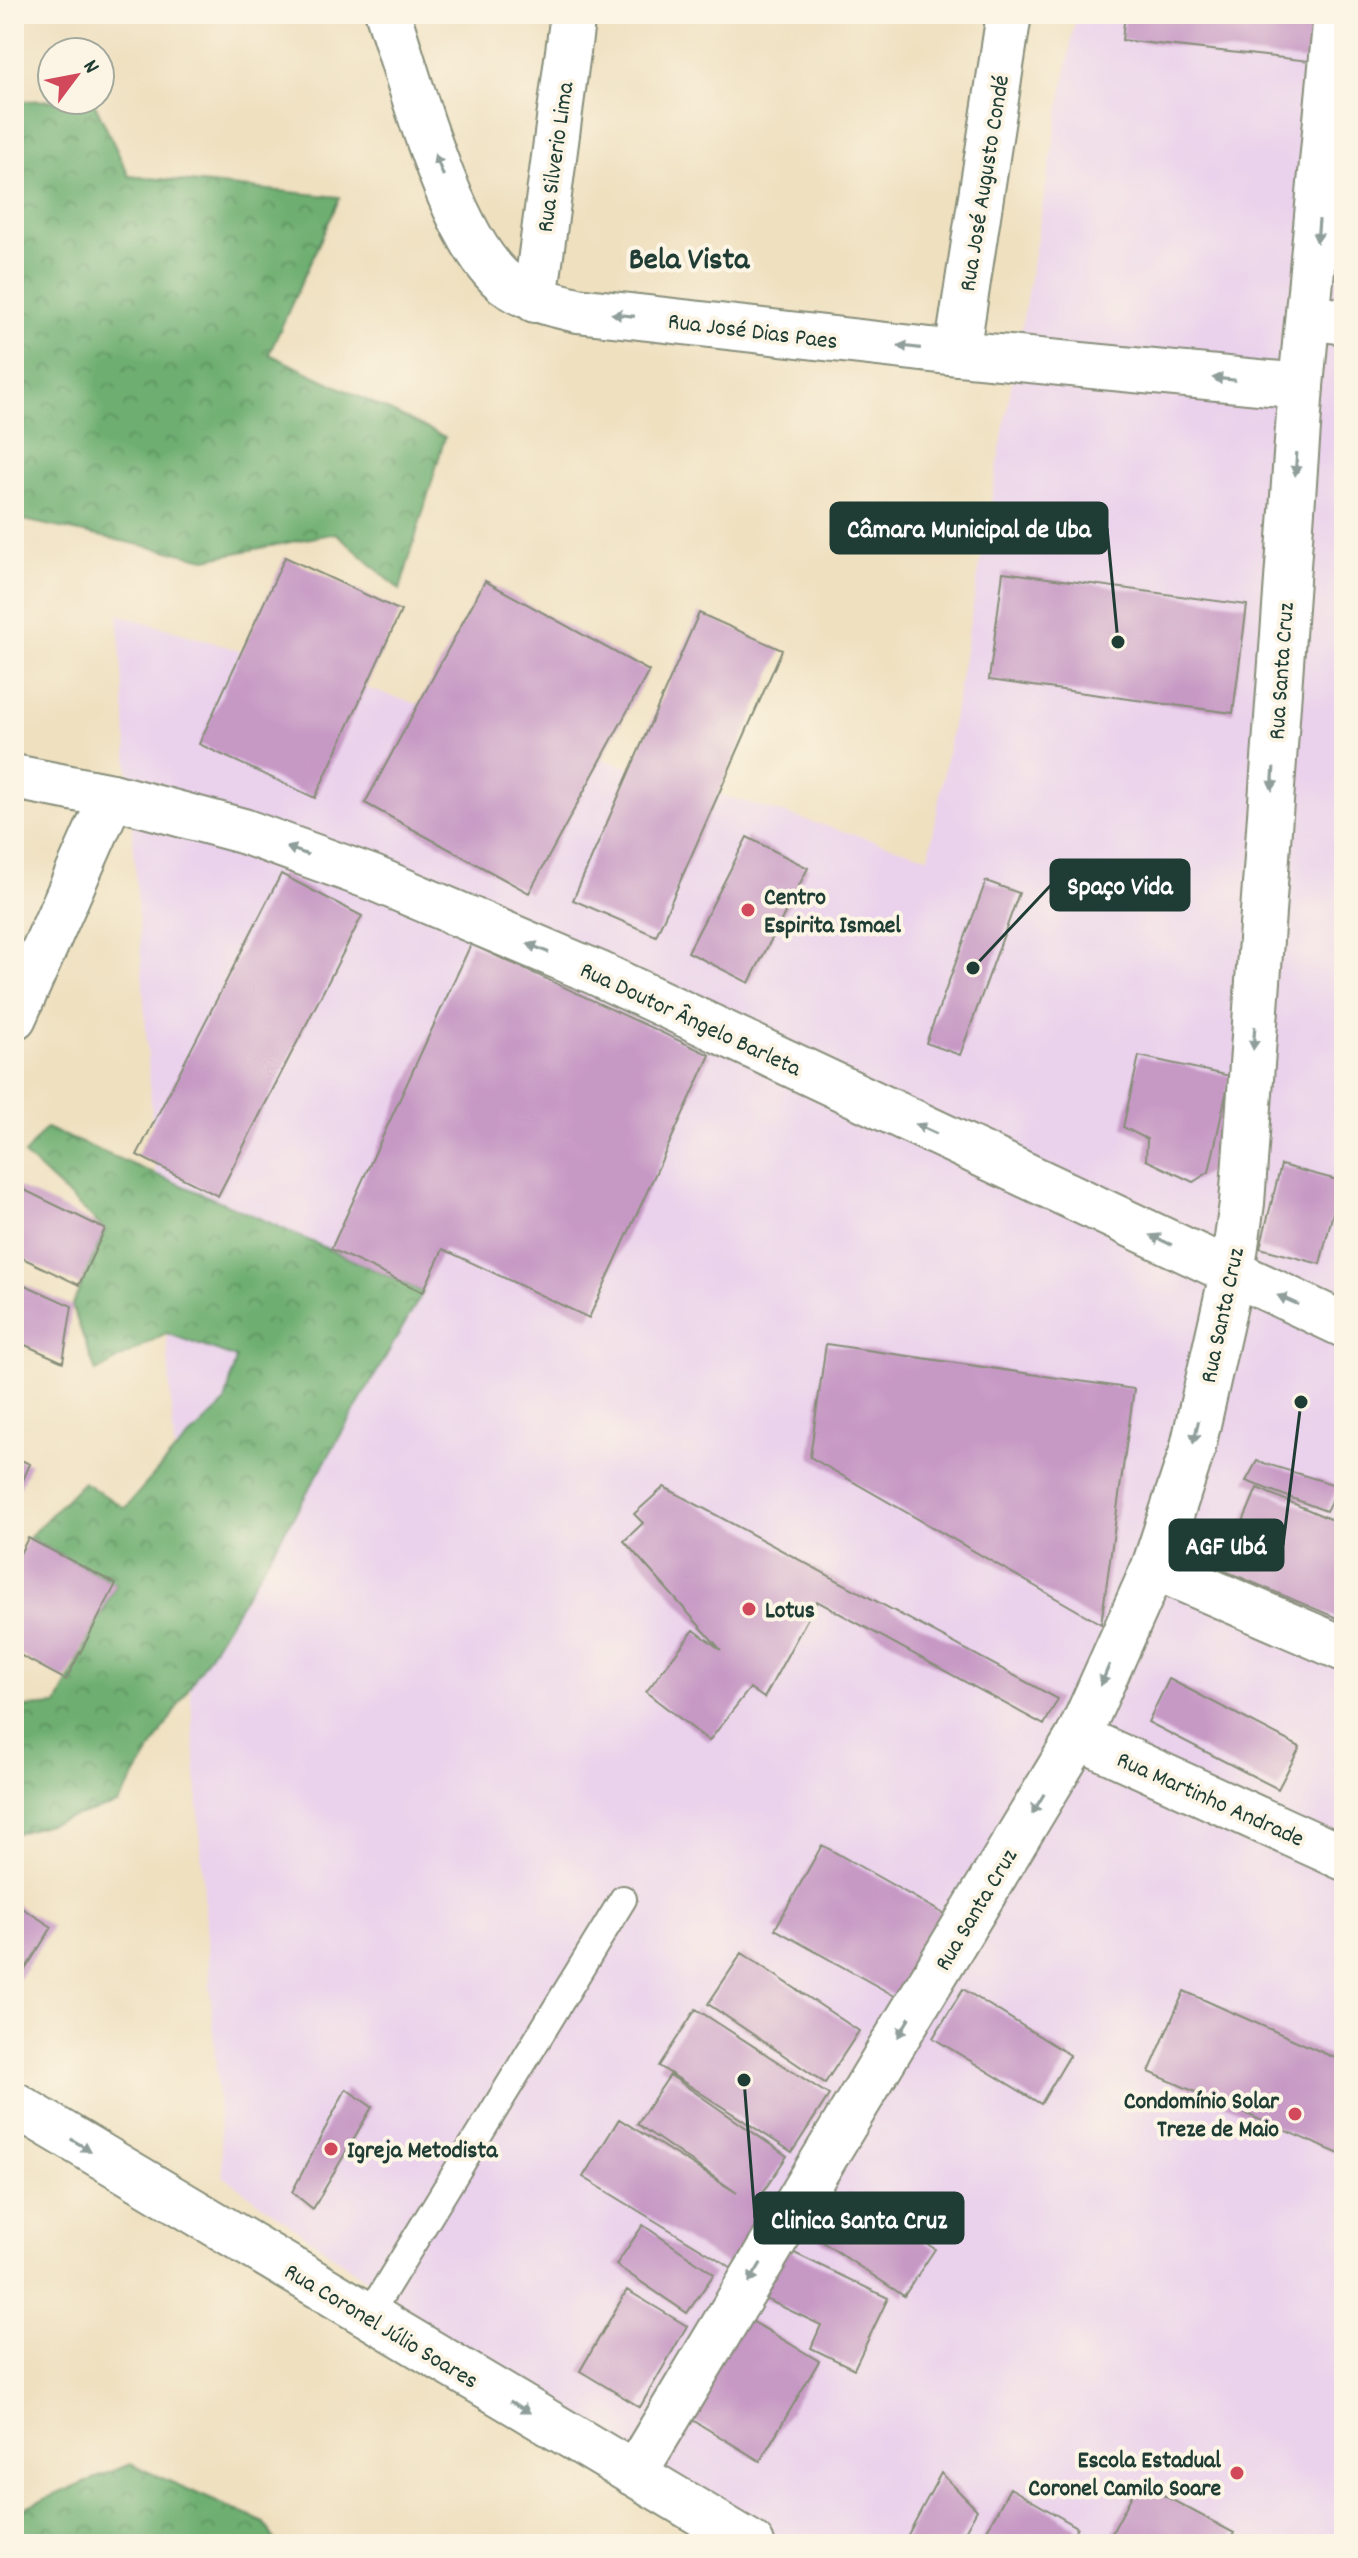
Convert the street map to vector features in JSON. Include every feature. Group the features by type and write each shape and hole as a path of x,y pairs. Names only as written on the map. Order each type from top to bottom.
{"street":[{"name":"Rua José Dias Paes","path":"388,14 435,156 478,251 500,278 535,300 577,310 957,353 1301,386"},
{"name":"Rua Silverio Lima","path":"535,300 573,14"},
{"name":"Rua José Augusto Condé","path":"957,353 1009,14"},
{"name":"Rua Santa Cruz","path":"634,2474 1078,1737 1154,1567 1192,1451 1232,1274 1242,1203 1301,386 1327,320 1336,14"},
{"name":"Rua Doutor Ângelo Barleta","path":"14,777 112,796 243,831 344,868 597,973 1344,1325"},
{"path":"14,1017 112,796"},
{"path":"1154,1567 1344,1649"},
{"name":"Rua Martinho Andrade","path":"1078,1737 1344,1858"},
{"name":"Rua Coronel Júlio Soares","path":"14,2104 367,2318 752,2544"}],"lane":[{"path":"367,2318 623,1899"}],"shaded area":[{"path":"1076,14 1344,14 1344,2544 733,2544 223,2176 118,614 929,857"}],"green space":[{"path":"14,101 36,101 36,116 101,116 129,176 340,197 269,354 445,437 400,590 336,533 206,559 14,518"},
{"path":"46,1128 259,1218 423,1292 295,1514 118,1804 14,1834 14,1708 57,1705 116,1584 28,1538 83,1482 125,1508 174,1452 225,1403 236,1358 166,1333 96,1372 72,1306 105,1230 24,1155"},
{"path":"130,2464 265,2523 277,2544 14,2544 14,2506 18,2510"}],"building":[{"path":"1125,14 1333,14 1327,63 1122,40"},
{"path":"285,557 401,611 315,798 199,744"},
{"path":"1003,572 1247,605 1233,713 989,680"},
{"path":"485,581 649,671 529,893 365,803"},
{"path":"699,613 782,650 656,936 573,900"},
{"name":"Centro Espirita Ismael","path":"747,837 808,868 749,983 688,952"},
{"path":"281,874 362,916 218,1196 137,1155"},
{"path":"986,881 1019,893 960,1055 926,1043"},
{"path":"471,944 710,1055 589,1318 443,1249 423,1292 331,1249"},
{"path":"1139,1056 1230,1076 1209,1172 1193,1182 1146,1160 1147,1139 1123,1127"},
{"path":"1281,1165 1341,1181 1320,1264 1260,1248"},
{"path":"14,1185 105,1229 79,1285 14,1254"},
{"path":"14,1280 72,1306 63,1362 14,1340"},
{"path":"826,1344 1134,1389 1101,1624 810,1457"},
{"path":"14,1457 30,1464 14,1501"},
{"path":"1257,1461 1339,1486 1326,1511 1246,1481"},
{"name":"Lotus","path":"664,1487 1058,1699 1044,1725 817,1601 764,1698 750,1688 709,1741 646,1692 694,1630 721,1650 624,1541 643,1523 634,1514"},
{"path":"1257,1488 1344,1525 1344,1621 1223,1570"},
{"path":"28,1538 116,1584 66,1680 14,1652 14,1565"},
{"path":"1169,1679 1300,1747 1278,1789 1148,1722"},
{"path":"822,1845 949,1917 902,2000 775,1929"},
{"path":"14,1903 52,1927 14,1987"},
{"path":"742,1953 859,2031 825,2083 708,2004"},
{"path":"963,1989 1070,2055 1041,2104 933,2038"},
{"name":"Condomínio Solar Treze de Maio","path":"1184,1991 1344,2062 1344,2156 1149,2072"},
{"path":"696,2009 829,2095 792,2152 659,2066"},
{"path":"670,2075 787,2156 755,2204 769,2212 734,2269 583,2177 619,2119 737,2193 637,2124"},
{"name":"Igreja Metodista","path":"346,2089 372,2107 313,2209 292,2192"},
{"path":"849,2193 935,2249 904,2296 818,2239"},
{"path":"643,2225 714,2274 687,2313 616,2265"},
{"path":"786,2249 888,2298 854,2369 811,2348 821,2325 755,2294"},
{"path":"627,2290 687,2326 640,2407 580,2371"},
{"path":"745,2317 819,2361 760,2461 686,2416"},
{"path":"941,2473 977,2510 958,2544 903,2544"},
{"path":"1139,2482 1234,2533 1228,2544 1106,2544"},
{"path":"1010,2488 1077,2527 1068,2544 979,2544"}],"place":[{"name":"Câmara Municipal de Uba","path":"1118,642"},
{"name":"Centro Espirita Ismael","path":"748,910"},
{"name":"Spaço Vida","path":"973,968"},
{"name":"AGF Ubá","path":"1301,1402"},
{"name":"Lotus","path":"749,1609"},
{"name":"Clinica Santa Cruz","path":"744,2080"},
{"name":"Condomínio Solar Treze de Maio","path":"1295,2114"},
{"name":"Igreja Metodista","path":"331,2149"},
{"name":"Escola Estadual Coronel Camilo Soare","path":"1237,2473"}],"district":[{"name":"Bela Vista","path":"689,257"}]}
